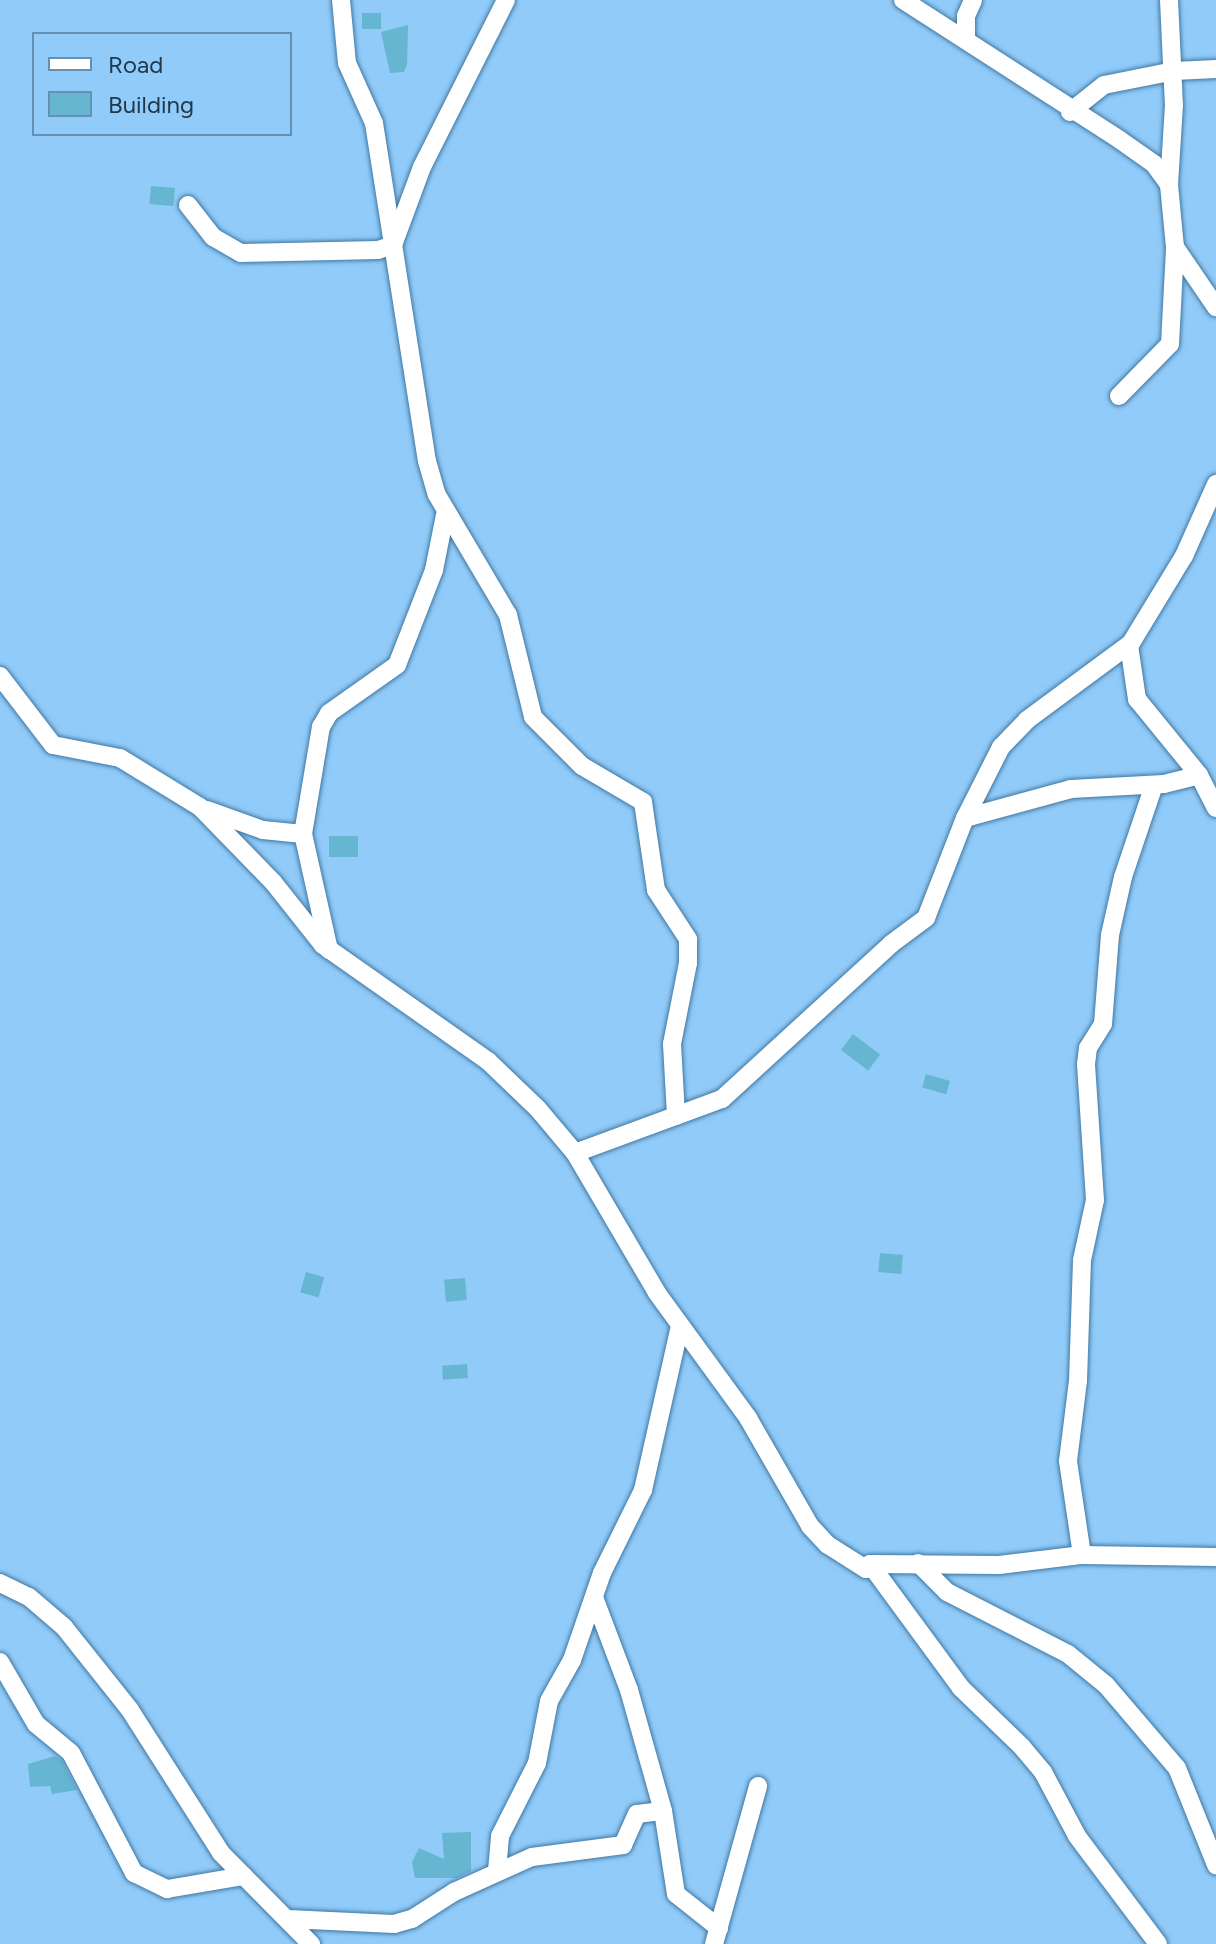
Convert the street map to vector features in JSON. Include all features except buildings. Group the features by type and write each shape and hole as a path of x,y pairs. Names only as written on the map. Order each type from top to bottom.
{"street":[{"path":"341,0 347,63 374,123 427,461 445,515 508,615 533,717 582,766 643,802 656,890 688,939 688,963 672,1044 676,1116"},
{"path":"393,245 422,167 506,0"},
{"path":"903,0 966,37 1070,112 1154,164 1169,185"},
{"path":"966,37 966,16 973,0"},
{"path":"1119,396 1170,344 1175,247 1169,185 1174,71 1169,0"},
{"path":"1070,112 1104,85 1174,71 1216,69"},
{"path":"188,205 213,237 241,253 393,245"},
{"path":"1175,247 1216,307"},
{"path":"575,1153 722,1099 891,944 926,918 965,818 1012,733 1129,645 1172,578 1216,484"},
{"path":"329,950 303,834 323,719 397,665 434,570 445,515"},
{"path":"1129,645 1137,699 1197,772 1214,803"},
{"path":"0,676 53,745 120,758 200,807 263,830 303,834"},
{"path":"965,818 1071,789 1154,785 1216,764"},
{"path":"1082,1555 1068,1461 1078,1381 1082,1260 1095,1200 1086,1064 1088,1048 1103,1024 1110,935 1123,877 1154,785"},
{"path":"200,807 329,950 488,1061 575,1153 680,1326 748,1418 810,1526 828,1545 866,1569 870,1564"},
{"path":"497,1871 500,1836 537,1763 549,1701 572,1660 602,1573 643,1490 680,1326"},
{"path":"870,1564 999,1565 1082,1555 1216,1557"},
{"path":"918,1563 947,1592 1068,1654 1098,1676 1177,1768 1216,1865"},
{"path":"870,1564 961,1688 1000,1721 1043,1772 1077,1836 1158,1944"},
{"path":"0,1583 29,1597 64,1627 130,1710 208,1835 311,1944"},
{"path":"595,1600 629,1690 663,1811 676,1894 717,1936"},
{"path":"0,1662 36,1724 71,1753 134,1873 167,1889 244,1876"},
{"path":"717,1936 758,1786"},
{"path":"288,1919 394,1924 412,1919 497,1871 532,1857 623,1845 637,1814 663,1811"}]}
